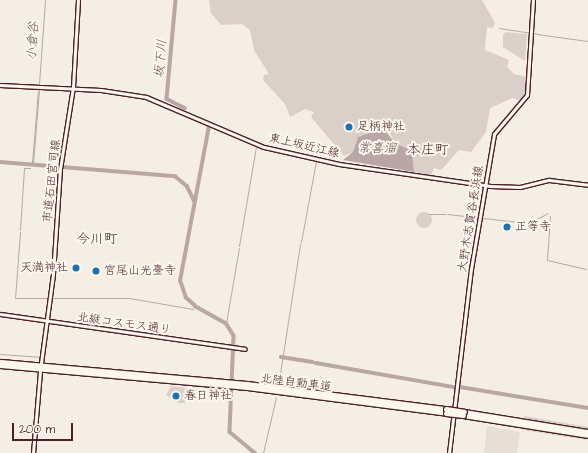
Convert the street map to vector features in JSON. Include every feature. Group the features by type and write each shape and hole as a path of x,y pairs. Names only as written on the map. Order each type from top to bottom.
{"highway":[{"name":"北陸自動車道","path":"0,362 222,383"},
{"name":"北陸自動車道","path":"0,365 247,385 446,411 588,435"},
{"name":"北陸自動車道","path":"464,414 588,432"}],"main road":[{"name":"市道石田宮司線","path":"40,363 49,299 60,167 73,88 78,0"},
{"name":"大野木志賀谷長浜線","path":"449,453 479,219 495,130 527,95 533,0"},
{"name":"東上坂近江線","path":"0,85 73,88 127,93 159,100 256,144 292,155 486,186 520,187 549,180 588,185"},
{"name":"北縦コスモス通り","path":"0,314 245,350"},
{"path":"33,453 40,371"}],"shaded area":[{"path":"209,0 482,0 495,23 493,28 487,27 485,50 509,60 507,67 514,74 527,77 525,93 522,101 512,98 490,108 486,132 471,152 459,150 441,170 434,168 431,175 414,172 412,151 394,142 390,133 377,130 358,137 353,152 344,156 311,117 314,112 305,109 290,117 285,104 263,80 264,75 269,74 254,50 250,30 242,24 221,25 211,13"},
{"path":"506,32 527,34 525,61 503,47 503,34"},
{"path":"424,212 431,217 432,220 427,227 424,228 417,223 416,220 421,213"},
{"path":"171,386 187,388 185,403 178,403 166,395"},
{"path":"525,416 588,427 588,429 524,419"},
{"path":"487,426 520,432 517,453 484,453"},
{"path":"523,427 587,438 587,440 523,430"}],"water":[{"name":"常喜溜","path":"377,130 385,130 394,142 412,151 414,172 343,160 353,152 358,137"}],"waterway":[{"name":"小倉谷","path":"39,84 45,0"},
{"name":"坂下川","path":"176,0 167,99 185,108"},
{"path":"499,28 530,33"},
{"path":"533,33 543,35"},
{"path":"544,35 588,41"},
{"name":"小倉谷","path":"33,164 39,89"},
{"name":"小倉谷","path":"32,162 38,91"},
{"path":"195,306 186,298 180,281 209,126 205,123"},
{"path":"239,246 256,147"},
{"path":"301,242 316,161"},
{"path":"0,162 175,176 187,186 194,200"},
{"path":"20,230 24,168 30,168"},
{"path":"447,214 529,223 548,213"},
{"path":"429,214 445,214"},
{"path":"550,216 547,260 586,269"},
{"path":"20,232 15,298 129,298 193,309"},
{"path":"279,380 300,244"},
{"path":"226,323 239,248"},
{"path":"195,306 226,323 234,336 230,432 255,453"},
{"path":"0,354 39,357"},
{"path":"281,357 313,362"},
{"path":"316,363 454,387"},
{"path":"460,387 588,408"},
{"path":"263,453 276,397"}],"place":[{"name":"足柄神社","path":"349,127"},
{"name":"正等寺","path":"507,227"},
{"name":"天満神社","path":"76,268"},
{"name":"宮尾山光臺寺","path":"96,271"},
{"name":"春日神社","path":"176,396"}],"district":[{"name":"本庄町","path":"428,150"},
{"name":"今川町","path":"97,239"}]}
